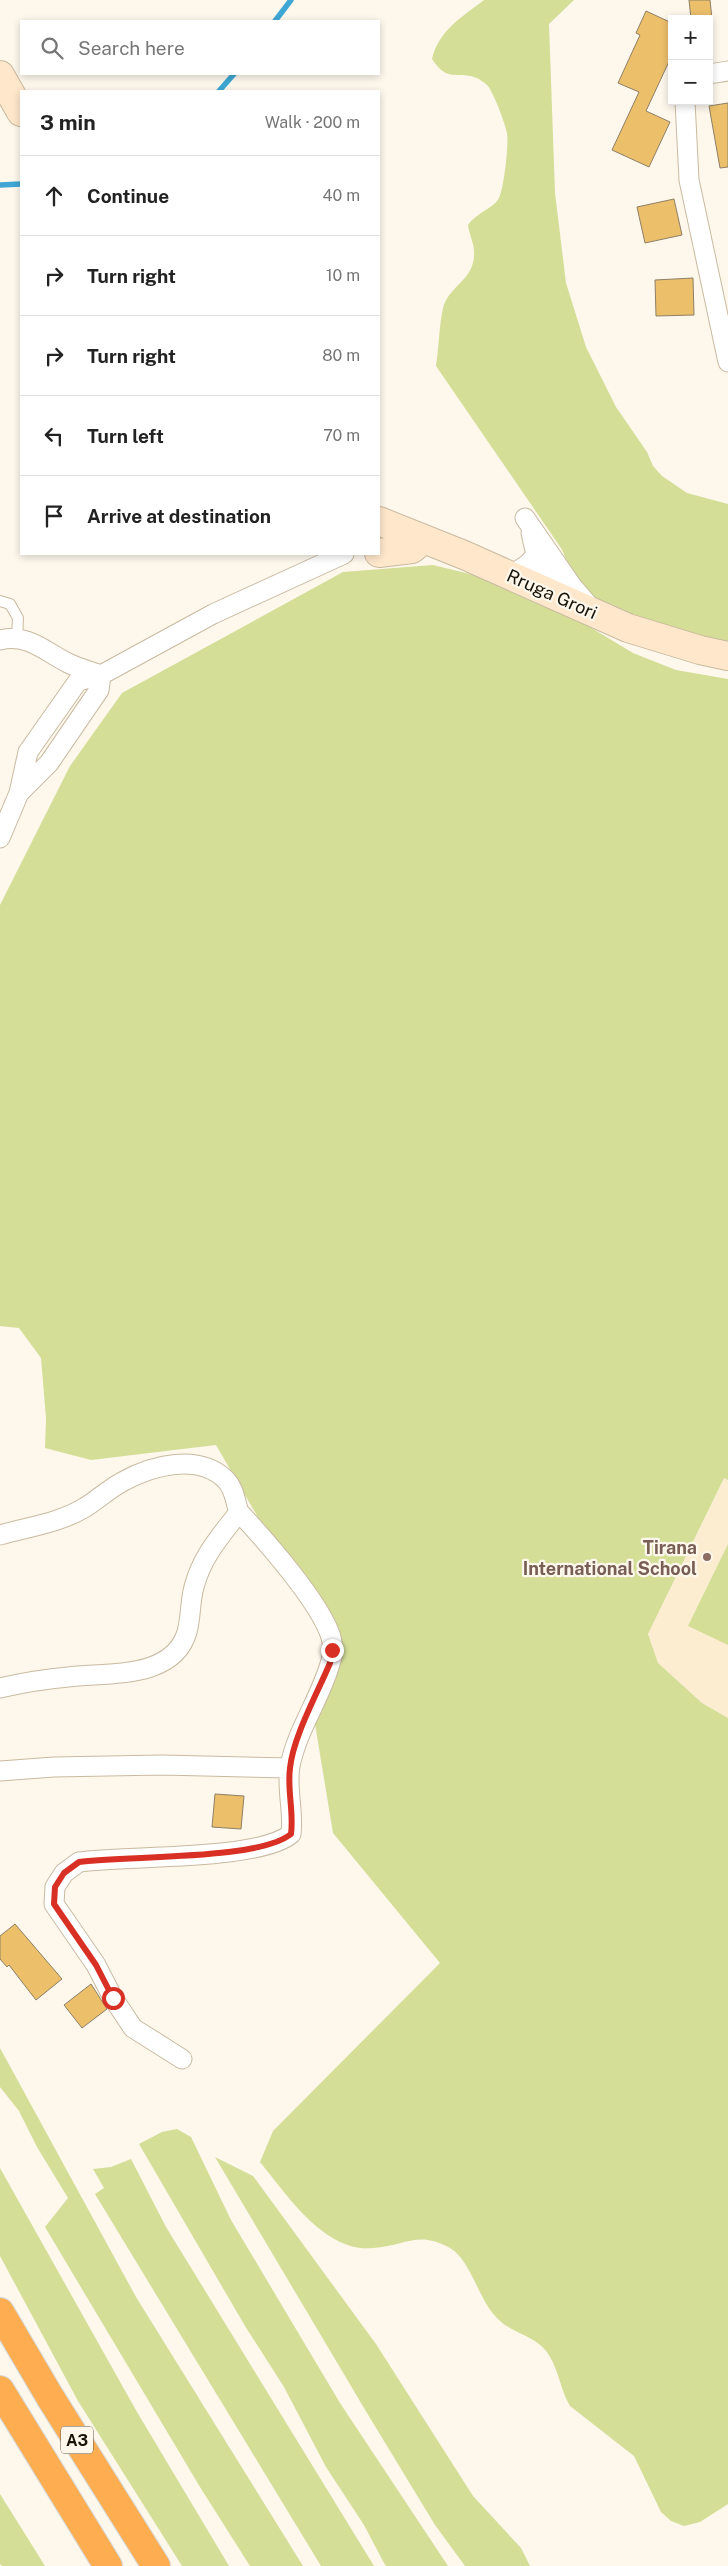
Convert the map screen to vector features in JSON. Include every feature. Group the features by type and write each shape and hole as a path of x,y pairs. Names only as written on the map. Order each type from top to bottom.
{"highway":[{"name":"A3","path":"0,2312 50,2397 156,2566"},
{"name":"A3","path":"0,2390 108,2566"}],"main road":[{"path":"0,75 20,110"},
{"name":"Rruga Grori","path":"381,529 423,540 628,628 659,639 728,656"},
{"path":"380,553 412,549 423,540"}],"street":[{"path":"713,73 728,71"},
{"path":"685,105 689,180 728,362"},
{"path":"557,596 540,568 535,543 525,518 572,586 594,612"},
{"path":"0,838 19,793 28,752 78,681 101,675 213,614 342,555"},
{"path":"510,576 528,564 536,555"},
{"path":"9,639 45,648 69,664 101,675"},
{"path":"0,1535 58,1520 84,1508 121,1482 146,1470 186,1463 208,1468 226,1480 233,1491 238,1512 263,1538 317,1609 331,1638 330,1663 296,1743 290,1768 291,1834 280,1843 235,1851 79,1862 64,1873 55,1887 54,1904 96,1965 113,1998 133,2028 182,2059"},
{"path":"0,1688 49,1678 137,1672 156,1666 175,1653 187,1632 189,1607 203,1558 238,1512"},
{"path":"0,1771 54,1767 162,1765 290,1768"}],"lane":[{"path":"0,601 10,604 18,618 9,639"}],"shaded area":[{"name":"Tirana International School","path":"724,1478 728,1480 728,1718 702,1703 658,1663 648,1634"}],"green space":[{"path":"484,0 574,0 549,24 555,193 566,283 586,347 616,407 647,452 653,466 662,476 687,493 728,504 728,643 688,637 666,631 610,606 578,586 572,578 561,548 436,366 443,308 451,293 467,276 473,261 474,248 468,225 497,202 501,193 507,155 507,133 502,116 488,86 472,76 454,75 444,72 432,59 440,40 452,25"},
{"path":"433,565 474,575 555,606 633,653 676,670 728,679 728,1480 724,1478 648,1634 658,1663 702,1703 728,1718 728,2504 700,2522 684,2526 671,2521 661,2512 634,2456 570,2406 553,2363 545,2350 532,2339 502,2323 490,2310 469,2270 457,2253 450,2248 429,2240 412,2240 373,2248 355,2247 339,2241 323,2232 295,2205 260,2162 273,2131 440,1963 333,1833 315,1724 325,1633 216,1445 91,1460 45,1448 46,1418 41,1358 19,1328 0,1326 0,905 70,766 122,693 343,572"},
{"path":"728,1544 728,1645 688,1626"},
{"path":"0,2048 136,2297 303,2566 250,2566 200,2487 45,2227 68,2198 37,2147 19,2111 0,2087"},
{"path":"177,2129 191,2137 231,2220 340,2403 448,2566 386,2566 384,2563 364,2525 326,2467 284,2387 245,2326 139,2144 162,2132"},
{"path":"215,2157 253,2176 376,2344 473,2496 521,2548 530,2566 465,2566 435,2525"},
{"path":"131,2159 166,2227 374,2566 321,2566 95,2194 104,2188 93,2169 111,2167"},
{"path":"0,2168 137,2412 229,2566 182,2566 78,2401 0,2256"},
{"path":"0,2494 45,2566 2,2566 0,2564"}],"building":[{"path":"689,0 710,0 712,15 691,15"},
{"path":"646,11 668,21 668,64 646,111 670,122 649,167 612,150 639,92 618,83 640,35 636,33"},
{"path":"728,103 728,167 720,168 709,106"},
{"path":"674,199 682,235 645,243 637,207"},
{"path":"693,278 694,315 656,316 655,280"},
{"path":"215,1794 244,1796 241,1829 212,1827"},
{"path":"15,1924 62,1979 36,2000 9,1965 7,1967 0,1959 0,1936"},
{"path":"91,1984 107,2009 82,2028 64,2005"}],"waterway":[{"path":"276,20 291,0"},
{"path":"220,90 233,75"},
{"path":"0,185 20,184"}],"place":[{"name":"Tirana International School","path":"707,1557"}],"route":[{"path":"113,1998 96,1965 54,1904 55,1887 64,1873 79,1862 235,1851 280,1843 291,1834 290,1768 294,1750 330,1663 332,1650"}]}
